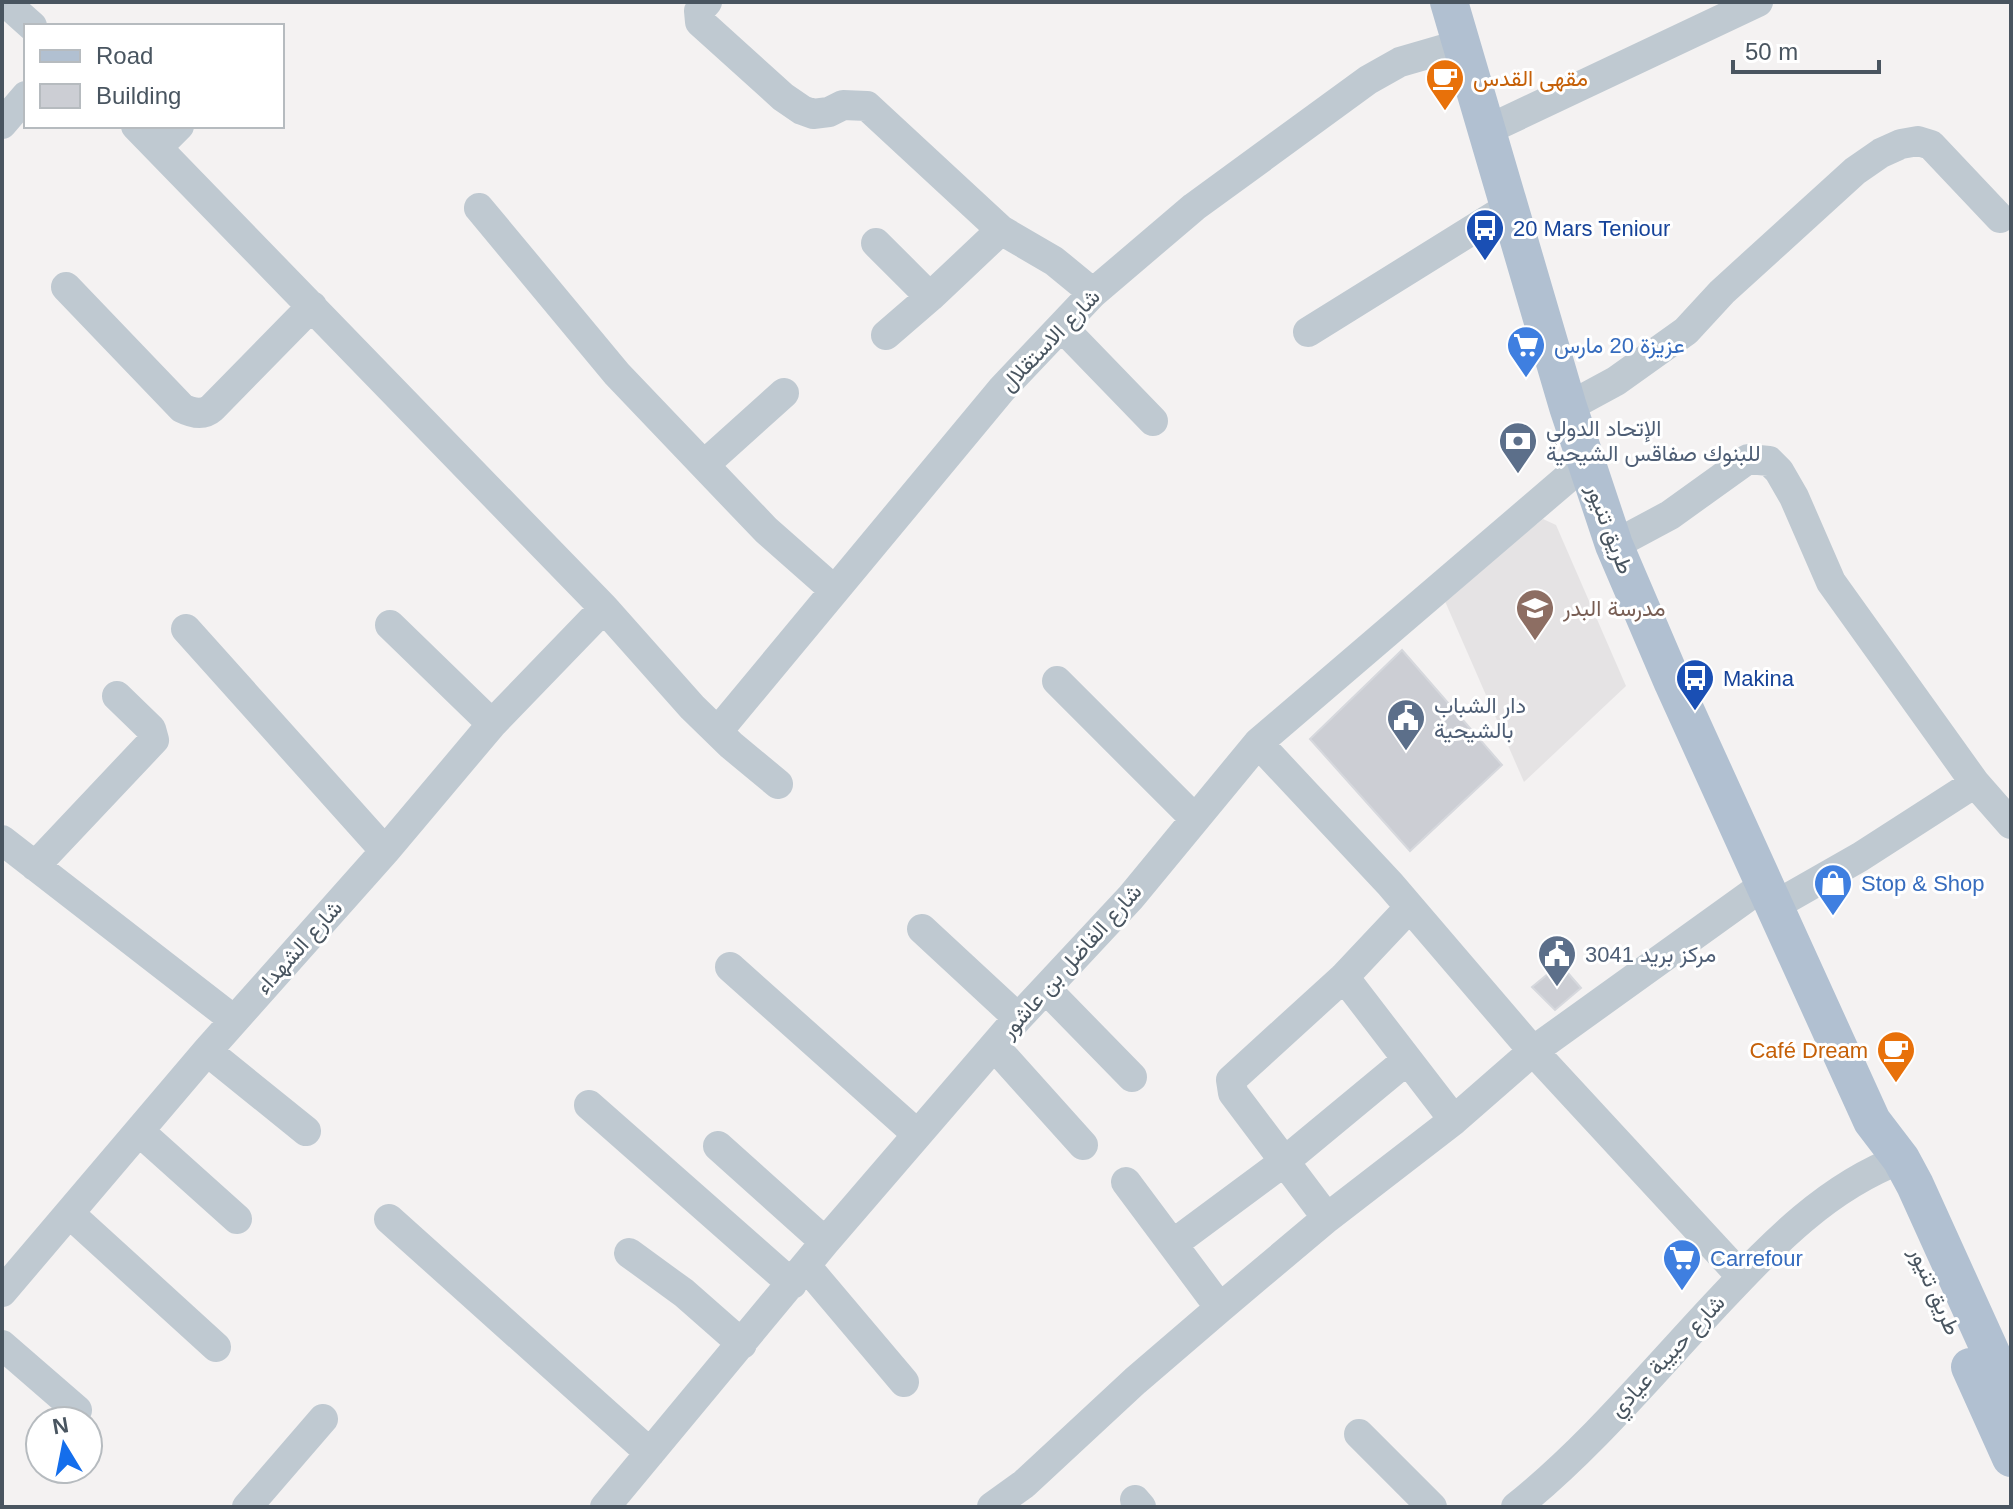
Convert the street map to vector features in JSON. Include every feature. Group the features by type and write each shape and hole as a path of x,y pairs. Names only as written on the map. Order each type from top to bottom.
{"main road":[{"name":"طريق تنيور","path":"1449,2 1585,463 1614,545 1977,1353 2011,1458"},
{"name":"طريق تنيور","path":"1977,1353 2011,1397"}],"street":[{"path":"707,2 699,11 700,22 783,97 813,114 829,112 843,105 867,106 1001,230 1054,261 1093,293"},
{"path":"1487,130 1758,2"},
{"name":"شارع الاستقلال","path":"718,731 1002,389 1093,293 1194,207 1368,80 1400,62 1462,44"},
{"path":"2,124 24,98"},
{"path":"138,128 604,608 692,707 778,784"},
{"path":"158,147 177,128"},
{"path":"1568,407 1616,381 1686,331 1722,292 1855,171 1901,144 1918,141 1931,145 2000,218"},
{"path":"1308,332 1509,207"},
{"path":"479,208 617,374 766,530 834,590"},
{"path":"886,335 1001,230"},
{"path":"876,243 930,297"},
{"path":"66,287 182,408 195,413 206,413 212,408 312,306"},
{"path":"1062,327 1153,421"},
{"path":"704,465 784,393"},
{"path":"1614,545 1670,515 1748,459 1769,461 1779,471 1794,497 1831,582 1975,783 2011,824"},
{"name":"شارع الفاضل بن عاشور","path":"620,1501 650,1453 825,1242 1018,1018 1131,897 1258,743 1585,463"},
{"name":"شارع الشهداء","path":"3,1288 492,724 604,608"},
{"path":"390,625 492,724"},
{"path":"186,629 385,851"},
{"path":"1057,681 1194,818"},
{"path":"35,866 154,740 151,729 117,696"},
{"path":"1258,743 1390,884 1533,1051 1742,1277"},
{"path":"992,1507 1024,1484 1135,1381 1220,1308 1327,1218 1454,1120 1533,1051 1769,895 1860,857 1975,783"},
{"path":"2,840 234,1020"},
{"path":"1327,1218 1233,1093 1231,1080 1344,977 1409,908"},
{"path":"922,929 1018,1018"},
{"path":"730,967 917,1134"},
{"path":"1344,977 1454,1120"},
{"path":"1046,989 1132,1077"},
{"path":"994,1046 1083,1145"},
{"path":"207,1051 306,1131"},
{"path":"1173,1244 1285,1161 1407,1060"},
{"path":"589,1105 799,1275 904,1382"},
{"path":"140,1132 237,1219"},
{"path":"718,1146 825,1242"},
{"name":"شارع حبيبة عيادي","path":"1516,1507 1553,1478 1802,1217 1840,1190 1890,1163"},
{"path":"1126,1182 1220,1308"},
{"path":"70,1214 216,1347"},
{"path":"389,1219 650,1453"},
{"path":"629,1253 684,1293 742,1344"},
{"path":"2,1345 71,1405"},
{"path":"247,1507 323,1419"},
{"path":"1359,1434 1432,1507"}],"shaded area":[{"name":"مدرسة البدر","path":"1543,519 1556,525 1626,686 1524,782 1444,599"}],"building":[{"name":"دار الشباب بالشيحية","path":"1402,650 1502,765 1410,851 1310,739"},
{"name":"مركز بريد 3041","path":"1560,964 1581,988 1555,1010 1532,987"}],"place":[{"name":"مقهى القدس","path":"1445,112"},
{"name":"20 Mars Teniour","path":"1485,262"},
{"name":"عزيزة 20 مارس","path":"1526,379"},
{"name":"الإتحاد الدولي للبنوك صفاقس الشيحية","path":"1518,475"},
{"name":"مدرسة البدر","path":"1535,642"},
{"name":"Makina","path":"1695,712"},
{"name":"دار الشباب بالشيحية","path":"1406,752"},
{"name":"Stop & Shop","path":"1833,917"},
{"name":"مركز بريد 3041","path":"1557,988"},
{"name":"Café Dream","path":"1896,1084"},
{"name":"Carrefour","path":"1682,1292"}]}
